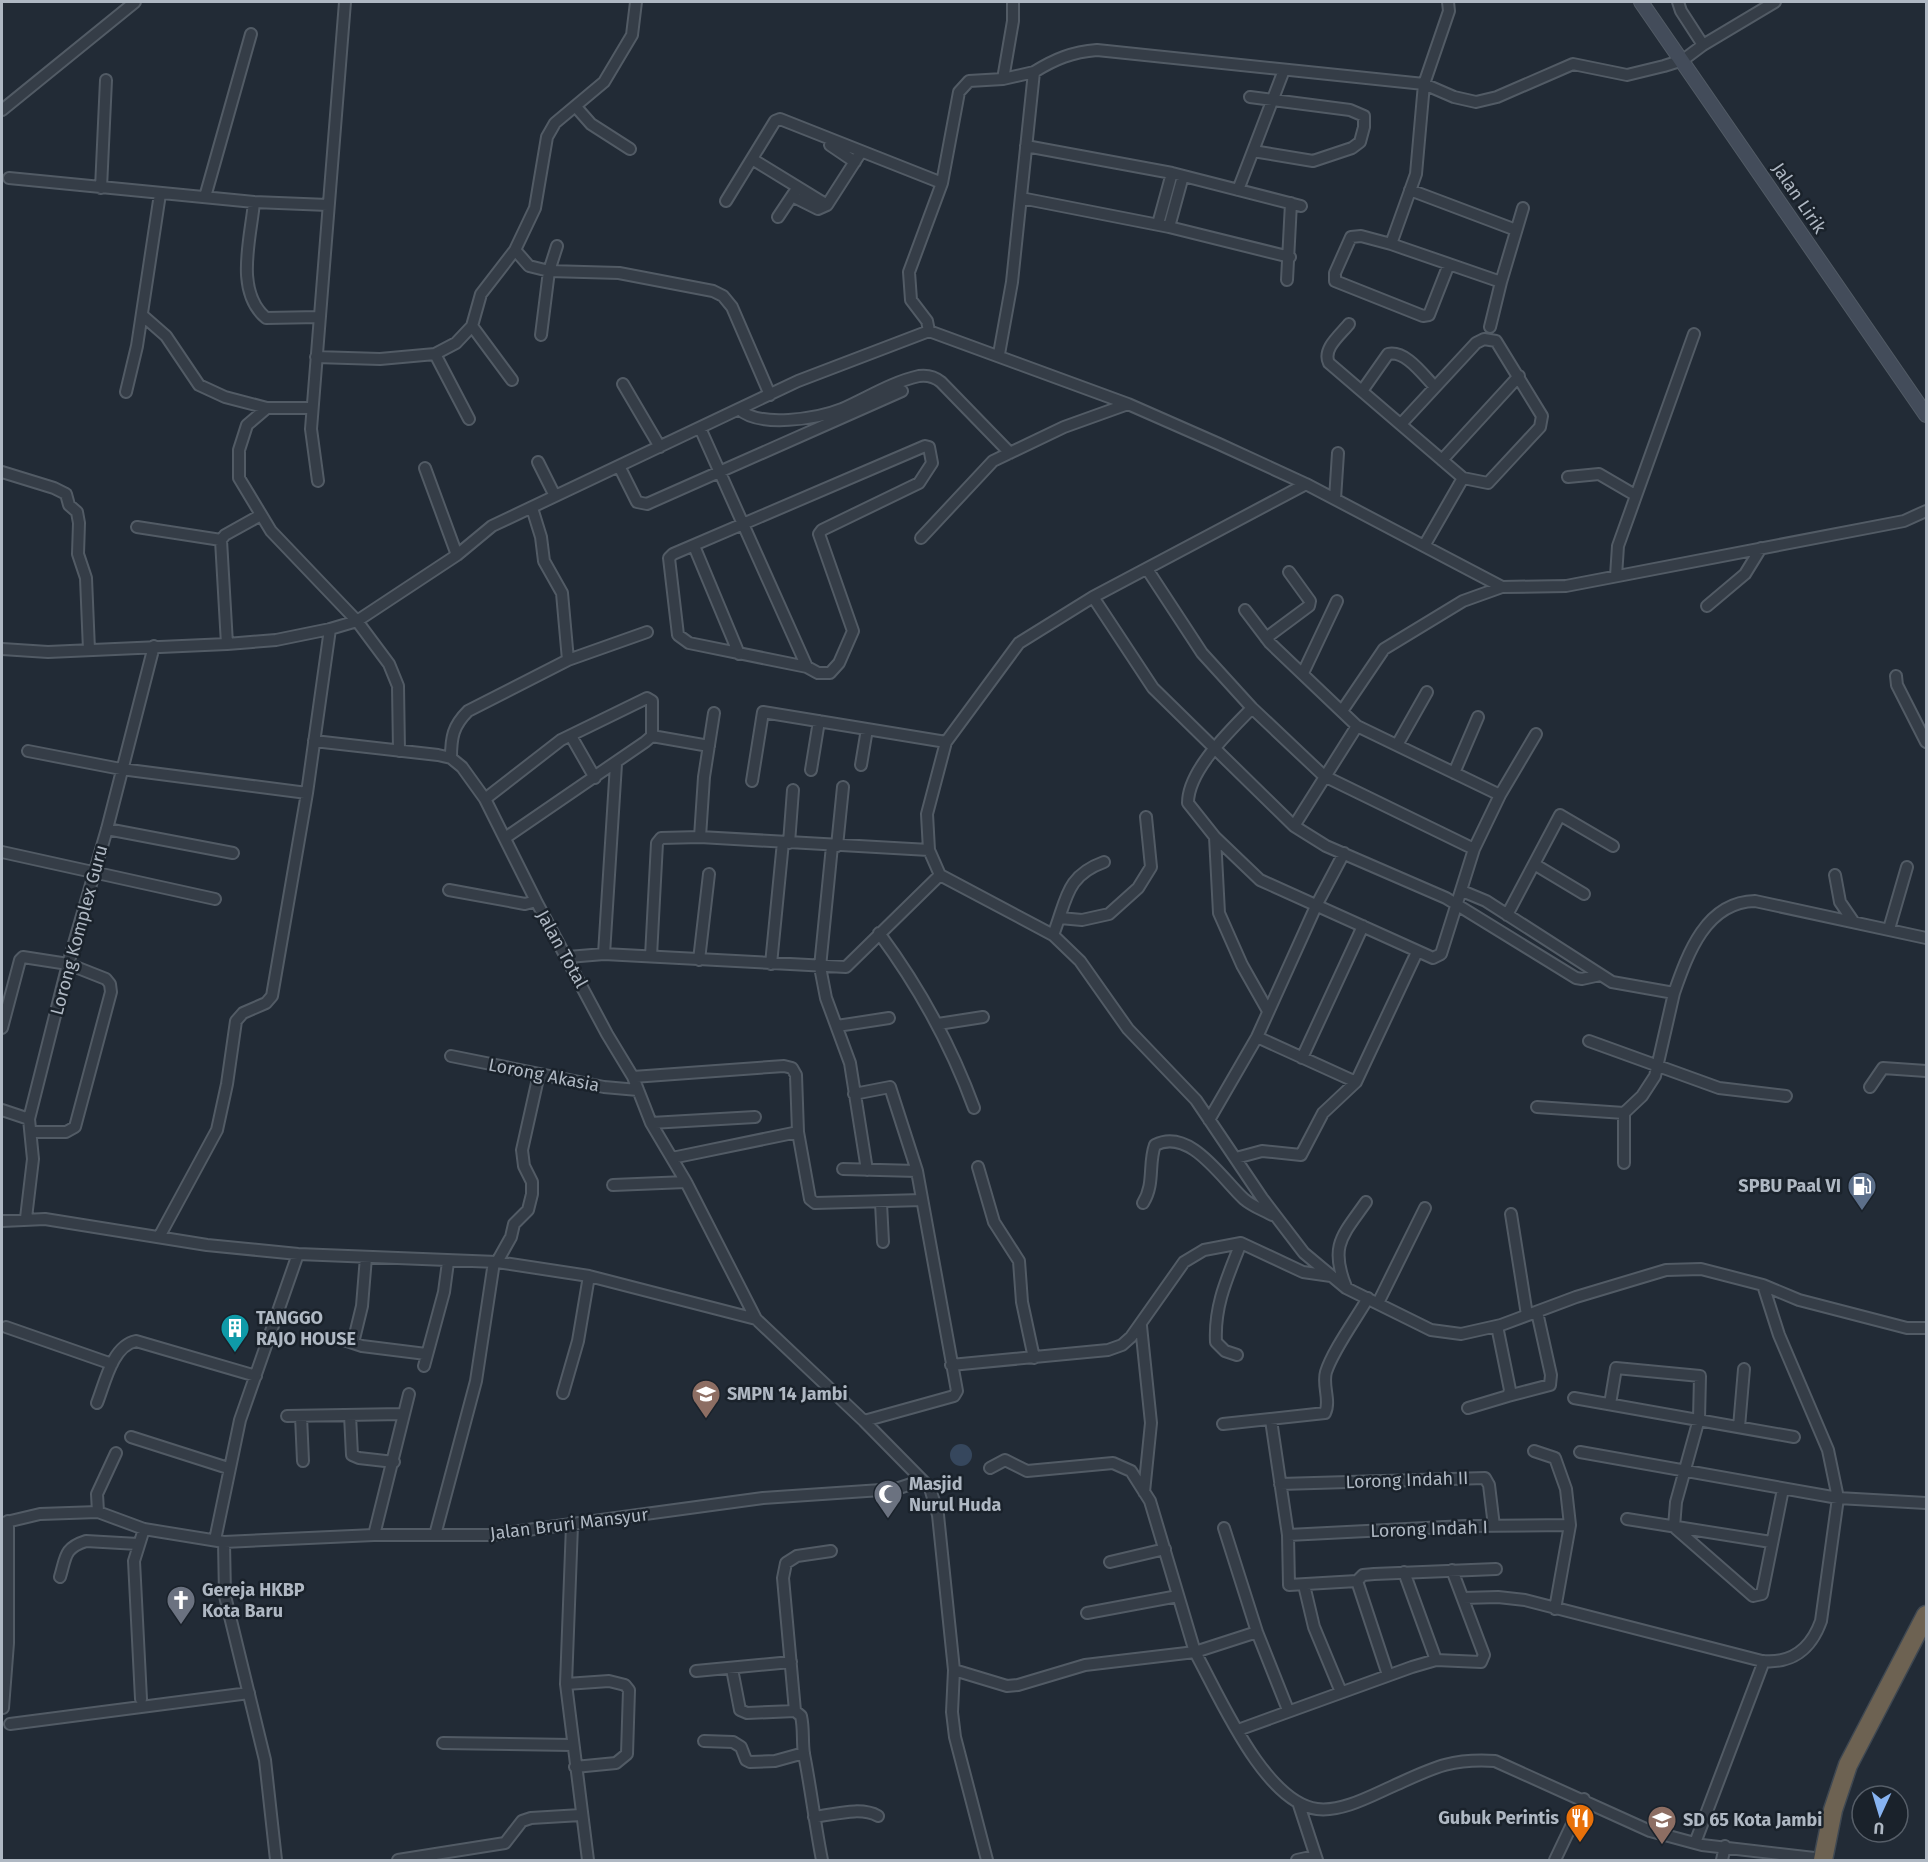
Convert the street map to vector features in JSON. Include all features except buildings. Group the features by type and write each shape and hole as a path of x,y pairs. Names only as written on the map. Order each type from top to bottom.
{"highway":[{"path":"1823,1860 1833,1810 1848,1765 1926,1615"}],"main road":[{"name":"Jalan Lirik","path":"1641,2 1926,415"}],"street":[{"path":"2,110 135,2"},
{"path":"318,481 311,429 312,408 345,2"},
{"path":"316,357 380,359 435,354 456,343 472,327 481,294 515,250 535,208 547,137 555,123 604,82 632,35 636,2"},
{"path":"1003,79 1013,21 1013,2"},
{"path":"1390,244 1418,166 1424,84 1449,11 1448,2"},
{"path":"1678,2 1681,11 1703,45"},
{"path":"929,330 927,321 911,300 909,272 942,183 959,92 969,81 1003,79 1034,72 1053,60 1076,51 1096,50 1424,84 1454,98 1476,102 1497,97 1573,64 1627,75 1683,60 1703,45 1774,2"},
{"path":"205,197 252,34"},
{"path":"1238,190 1284,70"},
{"path":"999,354 1012,282 1034,72"},
{"path":"101,188 106,80"},
{"path":"1250,97 1350,110 1364,116 1360,142 1352,148 1313,161 1253,151"},
{"path":"576,107 591,124 630,149"},
{"path":"726,201 775,122 780,119 811,131 858,157 942,183"},
{"path":"1026,146 1178,174 1296,205 1287,280"},
{"path":"752,159 818,209 827,205 858,157"},
{"path":"1164,225 1178,174"},
{"path":"9,178 254,202 328,204"},
{"path":"1410,190 1516,230"},
{"path":"777,217 795,192"},
{"path":"126,392 160,194"},
{"path":"1021,198 1164,225 1290,257"},
{"path":"254,202 247,284 253,302 266,318 319,317"},
{"path":"1490,327 1522,208"},
{"path":"1449,264 1429,315 1423,316 1335,281 1335,273 1351,237 1361,236 1390,244 1449,264 1501,282"},
{"path":"541,335 549,271 557,246"},
{"path":"515,250 529,266 549,271 619,273 713,291 723,296 732,307 770,395"},
{"path":"141,315 166,336 199,385 225,397 267,408 312,408"},
{"path":"1349,324 1328,350 1329,363 1463,478 1488,483 1540,427 1542,416 1496,341 1484,339 1476,343 1401,424"},
{"path":"472,327 512,380"},
{"path":"2,649 26,652 227,644 276,640 357,621 457,555 492,526 770,395 929,330 999,354 1128,404 1306,484 1502,586"},
{"path":"1616,576 1618,546 1694,334"},
{"path":"1362,391 1388,354 1396,352 1403,355 1435,387"},
{"path":"435,354 469,419"},
{"path":"739,409 746,416 766,421 826,413 903,381 929,376 941,382 1010,453"},
{"path":"1442,460 1519,376"},
{"path":"623,384 660,447"},
{"path":"619,466 637,502 642,505 902,391"},
{"path":"921,538 993,460 1064,427 1128,404"},
{"path":"267,408 248,425 239,450 239,478 271,531 357,621 388,664 398,686 399,752"},
{"path":"700,428 807,667"},
{"path":"925,446 929,447 932,463 920,483 822,530 819,534 853,631 839,663 830,673 818,673 807,667 689,643 678,635 669,558 743,524 925,446"},
{"path":"1335,499 1338,453"},
{"path":"538,462 555,496"},
{"path":"425,468 457,555"},
{"path":"2,472 66,494 69,506 77,512 78,554 86,578 89,650"},
{"path":"1568,477 1599,474 1635,495"},
{"path":"1424,546 1463,478"},
{"path":"1306,484 1093,597 1019,643 946,742 927,814 929,850 940,875 1053,935 1080,960 1128,1029 1196,1100 1277,1218 1304,1253 1346,1288 1431,1330 1461,1334 1497,1326 1576,1297 1666,1270 1701,1269 1763,1285 1799,1300 1907,1328 1926,1328"},
{"path":"532,508 541,537 544,561 562,593 568,660"},
{"path":"1342,711 1384,649 1463,601 1502,586 1553,587 1616,576 1904,521 1926,511"},
{"path":"227,644 221,540 225,535 261,515"},
{"path":"137,527 221,540"},
{"path":"694,546 739,654"},
{"path":"1707,606 1745,574 1761,548"},
{"path":"1147,569 1202,653 1252,708 1324,776 1474,849"},
{"path":"1266,638 1310,606 1310,601 1289,572"},
{"path":"1093,597 1153,688 1294,826 1344,853 1457,905 1576,978 1600,975"},
{"path":"1303,673 1337,601"},
{"path":"1245,610 1266,638 1357,726 1500,795"},
{"path":"159,1237 217,1130 227,1084 236,1021 243,1012 266,1003 272,996 307,793 330,629"},
{"path":"314,741 451,758 451,737 455,723 468,711 568,660 647,632"},
{"name":"Lorong Komplex Guru","path":"26,1218 33,1159 29,1119 68,964 107,829 154,646"},
{"path":"1896,675 1897,685 1926,742"},
{"path":"1397,745 1427,692"},
{"path":"485,799 571,736 648,698 652,701 652,736"},
{"path":"1252,708 1215,749 1190,786 1188,803 1215,837 1260,880 1433,958 1441,954 1474,849 1500,795 1536,734"},
{"path":"752,781 763,712 946,742"},
{"path":"700,837 714,713"},
{"path":"1454,773 1478,717"},
{"path":"811,770 819,721"},
{"path":"1294,826 1357,726"},
{"path":"861,765 867,729"},
{"path":"571,736 594,778"},
{"path":"505,838 616,764 652,736 709,746"},
{"path":"28,751 121,769 307,793"},
{"name":"Jalan Total","path":"451,758 462,767 485,799 536,901 568,957 607,1034 633,1077 651,1123 686,1182 756,1319"},
{"path":"604,954 616,764"},
{"path":"843,787 820,967 826,998 850,1063 867,1170"},
{"path":"771,964 793,790"},
{"path":"1507,915 1560,815 1613,846"},
{"path":"1060,918 1082,920 1109,914 1138,888 1152,867 1146,817"},
{"path":"107,829 233,853"},
{"path":"651,956 657,843 670,836 929,850"},
{"path":"1215,837 1219,913 1242,965 1268,1011"},
{"path":"2,852 215,899"},
{"path":"1209,1120 1257,1036 1317,904 1344,853"},
{"path":"1053,935 1074,879 1085,869 1104,862"},
{"path":"1534,864 1584,894"},
{"path":"1889,930 1907,867"},
{"path":"699,960 710,874"},
{"path":"568,957 604,954 846,967 940,875"},
{"path":"1835,875 1840,902 1853,921"},
{"path":"448,890 525,904 536,901"},
{"path":"1462,891 1486,901 1612,982 1674,993"},
{"path":"1624,1162 1624,1113 1642,1096 1655,1076 1674,993 1690,949 1717,914 1740,901 1755,901 1926,938"},
{"path":"1302,1058 1363,926"},
{"path":"879,933 901,963 938,1024 960,1070 974,1108"},
{"path":"1236,1158 1262,1151 1302,1155 1323,1113 1356,1082 1417,952"},
{"path":"2,1028 20,960 27,955 68,964 106,979 110,984 111,992 75,1127 66,1132 32,1132"},
{"path":"938,1024 983,1017"},
{"path":"837,1026 889,1018"},
{"path":"1257,1036 1356,1082"},
{"path":"1589,1041 1719,1088 1786,1096"},
{"name":"Lorong Akasia","path":"451,1056 603,1087 638,1090"},
{"path":"633,1077 784,1066 792,1068 796,1075 798,1132 810,1199 815,1203 881,1203 922,1200"},
{"path":"1870,1087 1883,1068 1926,1071"},
{"path":"435,1535 476,1381 495,1262 511,1237 514,1224 528,1210 532,1194 532,1182 524,1166 522,1150 539,1074"},
{"path":"855,1094 890,1087 917,1171 957,1391 954,1396 864,1421"},
{"path":"1537,1107 1624,1113"},
{"path":"2,1110 29,1119"},
{"path":"651,1123 755,1117"},
{"path":"672,1158 798,1132"},
{"path":"1143,1203 1149,1192 1155,1144 1164,1140 1177,1141 1198,1152 1246,1201 1277,1218"},
{"path":"978,1167 994,1222 1018,1261 1022,1302 1034,1358"},
{"path":"843,1168 917,1171"},
{"path":"613,1185 686,1182"},
{"path":"1346,1288 1336,1254 1339,1241 1366,1202"},
{"path":"881,1203 883,1242"},
{"path":"1223,1424 1325,1413 1327,1409 1323,1389 1326,1371 1373,1301 1425,1208"},
{"path":"1468,1408 1550,1385 1551,1375 1532,1314 1511,1214"},
{"path":"2,1221 26,1218 298,1254 448,1262 495,1262 590,1276 756,1319 864,1421 920,1481 930,1488 938,1515 954,1670 952,1712 955,1737 987,1860"},
{"path":"951,1365 1108,1350 1122,1345 1141,1326 1185,1262 1204,1250 1241,1243 1303,1272 1333,1277"},
{"path":"1237,1355 1225,1351 1216,1342 1215,1326 1217,1306 1241,1243"},
{"path":"276,1860 265,1760 225,1596 220,1541 228,1468 240,1420 298,1254"},
{"path":"353,1343 362,1306 366,1257"},
{"path":"424,1366 444,1292 448,1262"},
{"path":"563,1393 578,1341 590,1276"},
{"path":"1463,1599 1513,1598 1764,1661 1786,1660 1805,1649 1815,1637 1821,1621 1838,1498 1828,1450 1779,1335 1763,1285"},
{"path":"1141,1326 1151,1423 1144,1492"},
{"path":"1497,1326 1510,1390 1508,1396"},
{"path":"6,1327 112,1364"},
{"path":"341,1339 353,1343 426,1354"},
{"path":"98,1402 112,1364 130,1343 136,1341 256,1376"},
{"path":"1610,1404 1616,1368 1700,1376 1699,1419 1676,1502 1674,1527"},
{"path":"1739,1427 1744,1369"},
{"path":"374,1535 394,1462 402,1414 409,1394"},
{"path":"1574,1398 1794,1437"},
{"path":"287,1416 402,1414"},
{"path":"350,1415 352,1455 359,1458 394,1462"},
{"path":"301,1416 303,1461"},
{"path":"1271,1420 1288,1535 1287,1584 1357,1581 1363,1575 1404,1572 1496,1569"},
{"path":"131,1437 228,1468"},
{"path":"1534,1451 1555,1458 1566,1489 1570,1525 1555,1609"},
{"path":"1580,1452 1838,1498 1926,1503"},
{"path":"3,1708 8,1643 5,1522 40,1514 98,1512 97,1494 116,1454"},
{"path":"990,1468 1005,1460 1027,1471 1113,1463 1131,1471 1154,1513 1195,1652 1260,1767 1278,1789 1299,1805 1319,1809 1339,1807 1362,1800 1445,1763 1468,1759 1495,1761 1650,1831 1695,1843 1823,1860"},
{"name":"Lorong Indah II","path":"1280,1484 1485,1478 1489,1485 1494,1526"},
{"name":"Jalan Bruri Mansyur","path":"98,1512 144,1529 220,1541 374,1535 491,1535 763,1497 896,1489 920,1481"},
{"path":"1674,1527 1753,1596 1762,1594 1783,1489"},
{"path":"1627,1519 1772,1542"},
{"path":"572,1525 566,1684 588,1860"},
{"name":"Lorong Indah I","path":"1288,1535 1570,1525"},
{"path":"1224,1528 1257,1632 1288,1710"},
{"path":"141,1699 134,1560 144,1529"},
{"path":"60,1577 68,1551 78,1543 86,1541 138,1544"},
{"path":"1110,1562 1165,1549"},
{"path":"822,1860 814,1817 810,1773 804,1753 803,1723 795,1710 783,1578 786,1563 797,1556 831,1551"},
{"path":"1238,1730 1288,1710 1436,1660 1481,1662 1484,1659 1452,1570"},
{"path":"1404,1572 1436,1660"},
{"path":"1357,1581 1388,1675"},
{"path":"1304,1585 1314,1627 1341,1692"},
{"path":"1087,1613 1178,1596"},
{"path":"954,1670 1007,1686 1018,1685 1085,1665 1195,1652 1257,1632"},
{"path":"1695,1843 1764,1661"},
{"path":"696,1671 791,1662"},
{"path":"732,1669 740,1710 747,1713 795,1710"},
{"path":"566,1684 609,1681 625,1685 629,1690 627,1754 616,1763 575,1767"},
{"path":"10,1724 249,1693"},
{"path":"704,1740 733,1742 741,1746 746,1760 750,1762 775,1761 804,1753"},
{"path":"443,1743 572,1745"},
{"path":"1555,1860 1584,1800"},
{"path":"1297,1860 1316,1858 1299,1805"},
{"path":"814,1817 869,1812 878,1816"},
{"path":"398,1860 505,1843 512,1838 522,1821 531,1818 581,1815"},
{"path":"1722,1860 1725,1846"}],"water":[{"path":"961,1444 969,1447 972,1455 969,1463 961,1466 953,1463 950,1455 953,1447"}],"place":[{"name":"SPBU Paal VI","path":"1862,1212"},
{"name":"TANGGO RAJO HOUSE","path":"235,1354"},
{"name":"SMPN 14 Jambi","path":"706,1420"},
{"name":"Masjid Nurul Huda","path":"888,1520"},
{"name":"Gereja HKBP Kota Baru","path":"181,1626"},
{"name":"Gubuk Perintis","path":"1580,1844"},
{"name":"SD 65 Kota Jambi","path":"1662,1846"}]}
